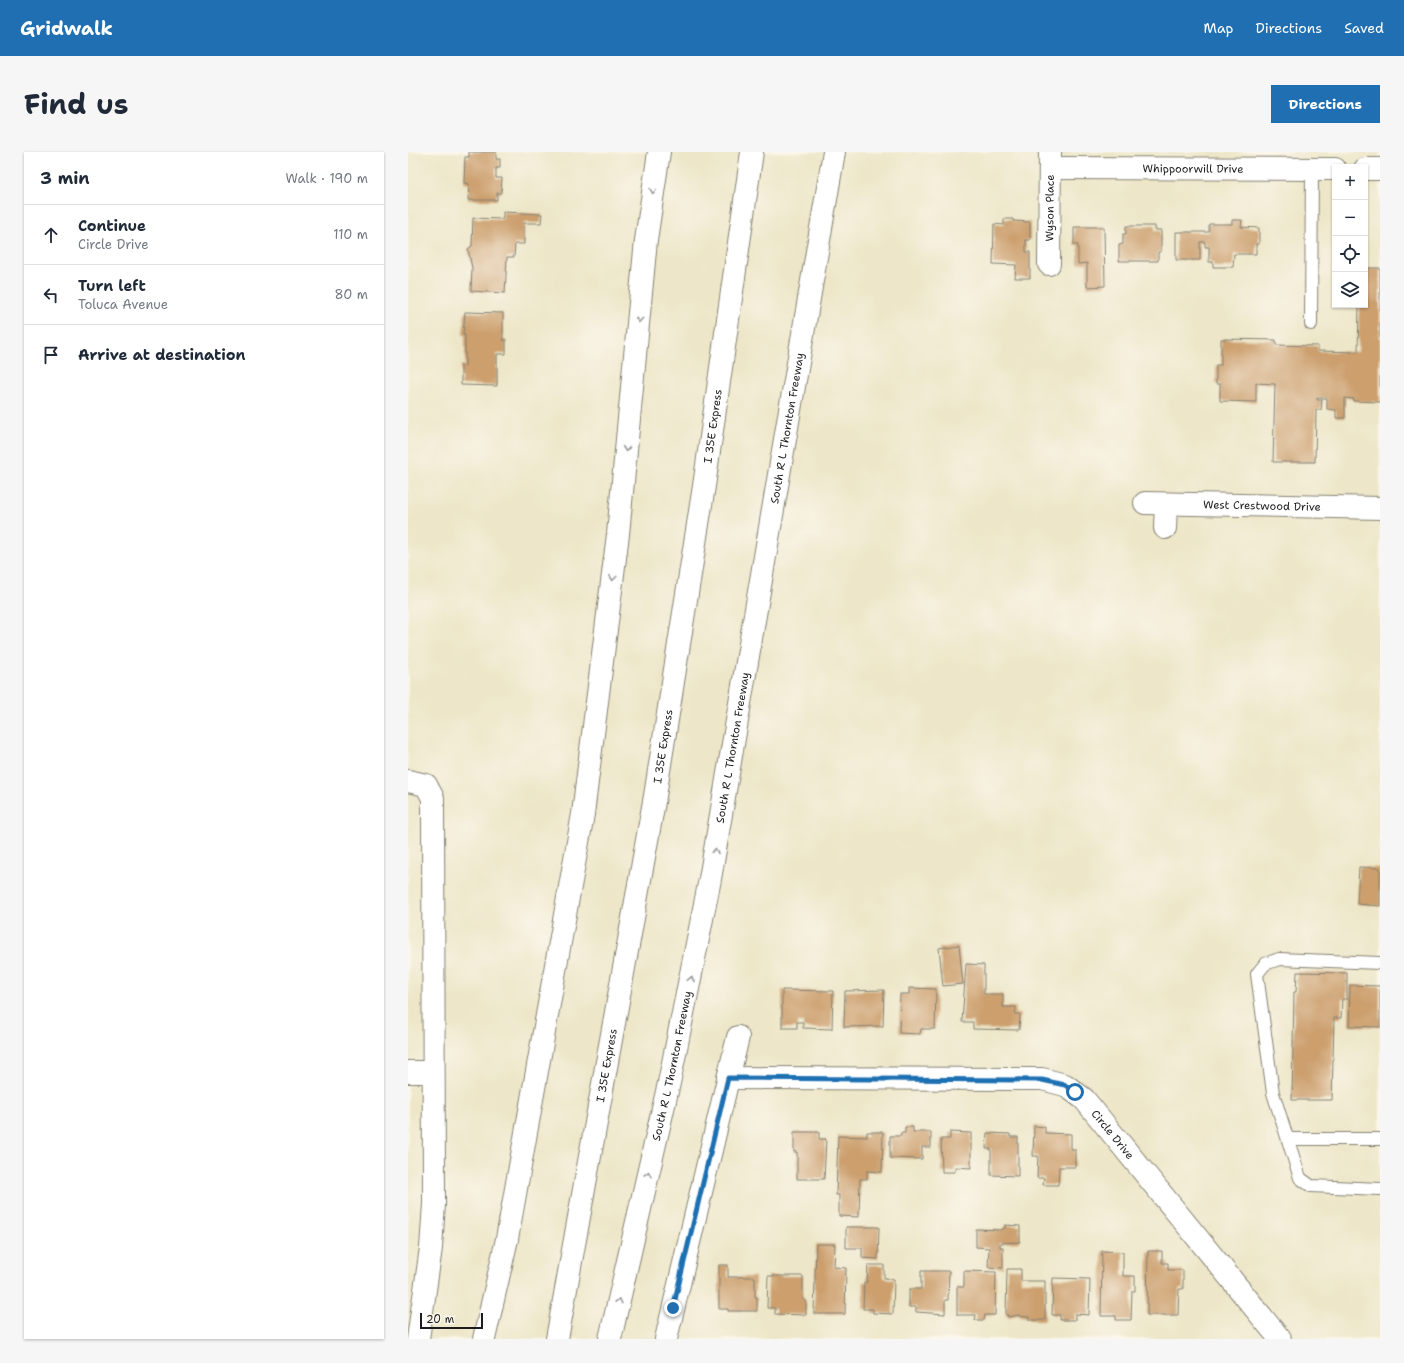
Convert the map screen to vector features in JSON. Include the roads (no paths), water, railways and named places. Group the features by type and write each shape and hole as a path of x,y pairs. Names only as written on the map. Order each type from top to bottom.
{"main road":[{"path":"484,1339 507,1239 583,814 618,534 646,240 659,152"},
{"name":"I 35E Express","path":"557,1339 655,796 704,486 752,152"},
{"name":"South R L Thornton Freeway","path":"610,1339 669,1083 710,879 834,152"},
{"name":"Whippoorwill Drive","path":"1050,160 1201,160 1312,168 1332,168"},
{"name":"Wyson Place","path":"1049,264 1050,160"},
{"path":"1368,169 1380,169"},
{"name":"West Crestwood Drive","path":"1166,528 1155,504 1380,508"},
{"path":"417,783 433,798 434,1204 431,1248 418,1339"},
{"path":"666,1339 738,1037"},
{"path":"408,1072 433,1072"},
{"name":"Circle Drive","path":"728,1078 1042,1080 1065,1085 1084,1099 1280,1339"}],"lane":[{"path":"1311,324 1312,168"},
{"path":"1380,964 1279,959 1265,964 1257,974 1273,1093 1300,1178 1311,1186 1380,1189"},
{"path":"1288,1139 1380,1139"}]}
